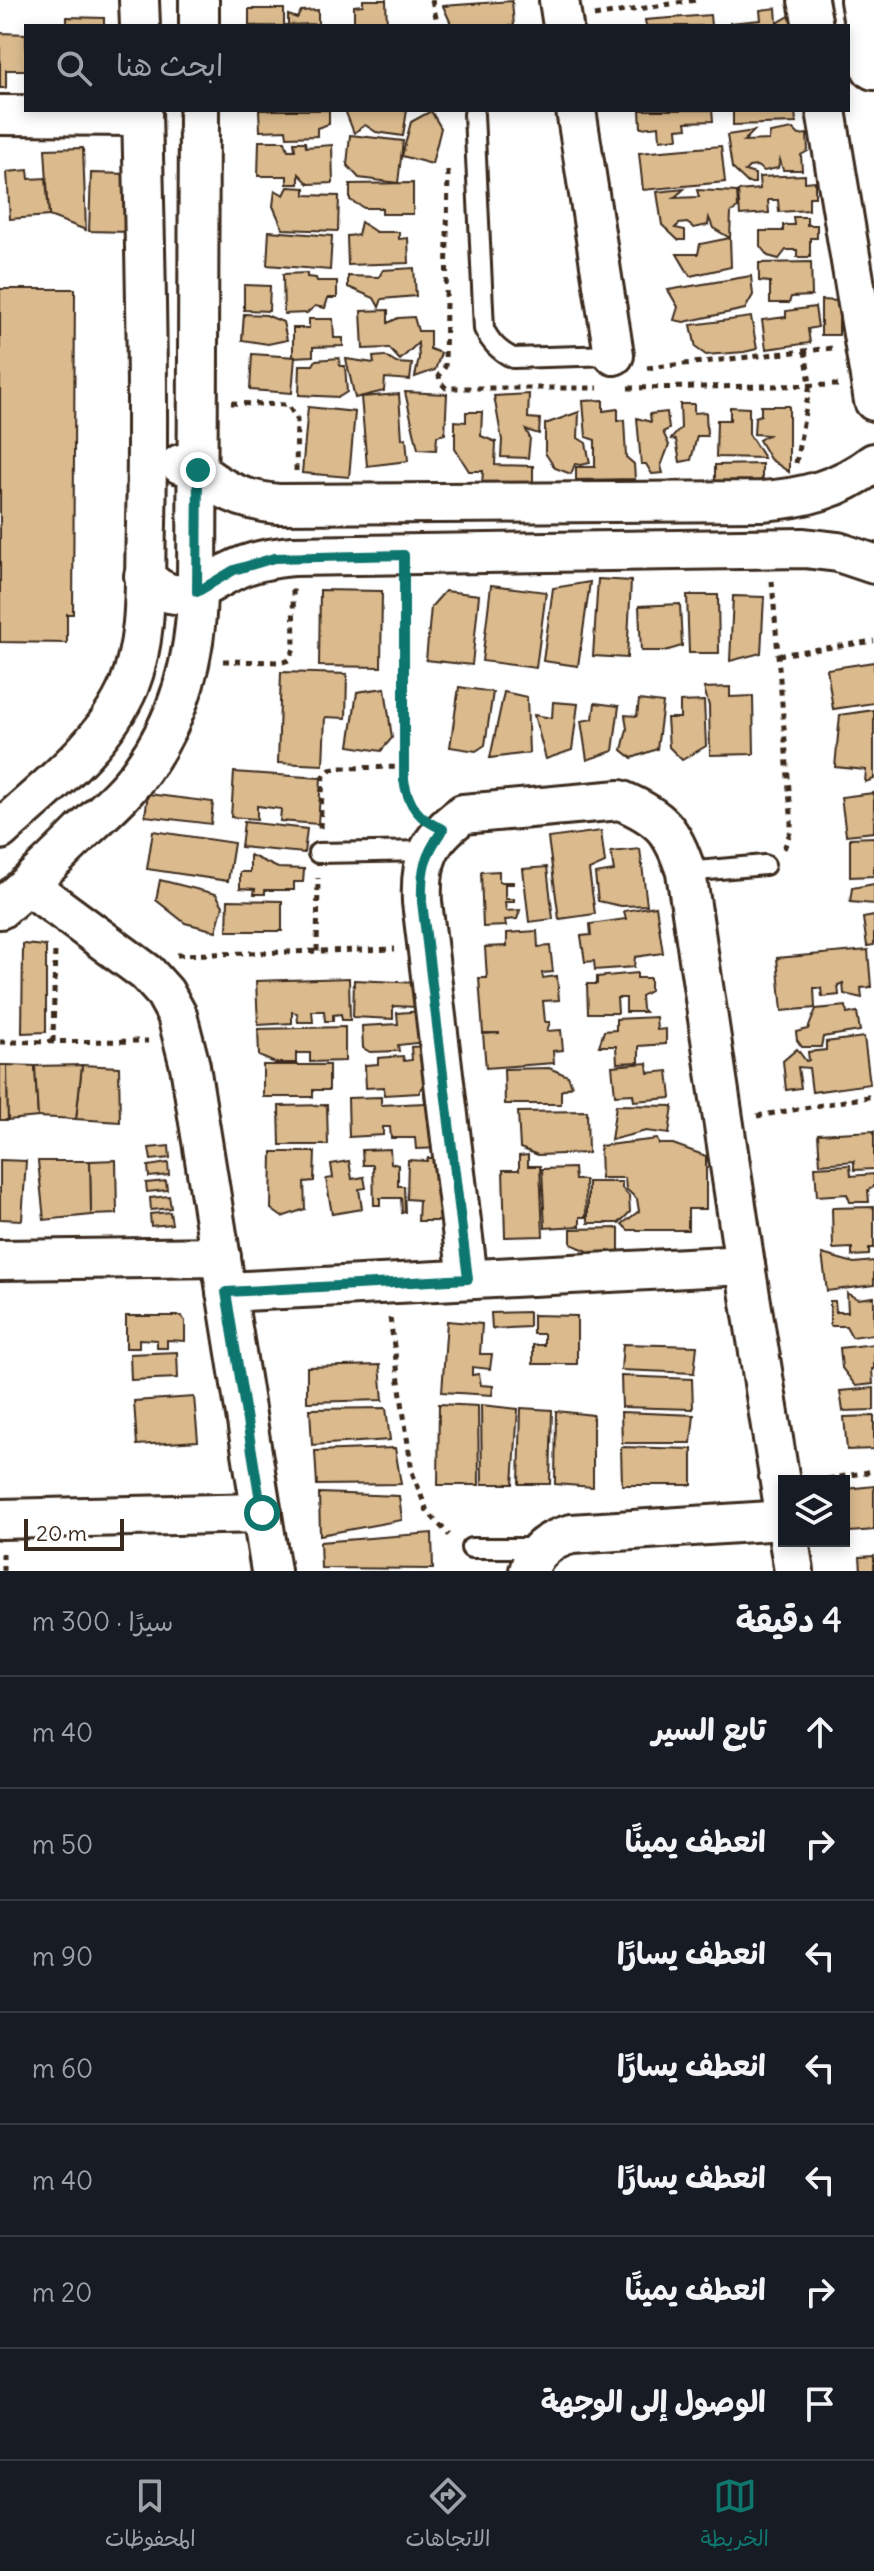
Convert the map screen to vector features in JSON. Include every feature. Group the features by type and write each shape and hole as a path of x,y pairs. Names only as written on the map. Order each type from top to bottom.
{"street":[{"path":"139,0 140,24"},
{"path":"199,0 199,24"},
{"path":"808,0 813,24"},
{"path":"863,0 874,67"},
{"path":"199,112 197,626 191,661 172,717 141,772 28,900 126,957 147,973 165,993 177,1015 185,1040 271,1571"},
{"path":"576,112 624,362"},
{"path":"826,112 874,401"},
{"path":"0,115 142,113 147,472 142,643 128,687 106,727 0,830"},
{"path":"147,472 159,465 186,465 256,502 296,504 747,501 790,499 835,486 874,463"},
{"path":"144,576 163,591 176,595 197,592 254,562 293,556 804,548 838,552 874,564"},
{"path":"468,1279 421,876 435,840 463,814 620,800 644,810 664,826 679,848 686,872 779,1475"},
{"path":"0,1260 386,1283 745,1265"},
{"path":"0,1519 262,1513"},
{"path":"535,1560 555,1538 572,1534 778,1520"},
{"path":"790,1547 794,1571"}],"lane":[{"path":"474,114 484,329 491,342 513,358 624,362"},
{"path":"318,853 435,840"},
{"path":"686,872 765,865"},
{"path":"471,1548 535,1560"}],"path":[{"path":"432,0 438,24"},
{"path":"561,16 696,0"},
{"path":"624,362 864,346"},
{"path":"790,499 810,384 805,350"},
{"path":"198,402 288,405 297,419 296,504"},
{"path":"765,865 778,857 787,844 791,830 769,549"},
{"path":"404,555 404,780 406,794 420,816 430,824 435,840"},
{"path":"191,661 289,660 294,649 293,556"},
{"path":"778,655 874,641"},
{"path":"28,900 53,1042"},
{"path":"126,957 428,947"},
{"path":"0,1042 185,1040"},
{"path":"724,1122 874,1096"},
{"path":"386,1283 412,1472 427,1511 449,1535 471,1548"},
{"path":"850,1475 874,1471"}],"building":[{"path":"363,0 386,0 387,24 354,24 354,6 363,5"},
{"path":"512,1 514,24 451,24 443,6"},
{"path":"776,8 777,23 793,14 802,24 730,24 761,20 760,10"},
{"path":"249,9 284,9 284,24 249,24"},
{"path":"318,10 318,24 288,24 288,15 297,18 301,11"},
{"path":"710,15 711,24 646,24 645,20"},
{"path":"67,17 104,18 104,24 67,24"},
{"path":"0,33 24,34 24,70 6,70 6,88 0,88"},
{"path":"259,112 329,112 329,124 317,128 317,136 287,137 286,130 260,131"},
{"path":"346,112 407,112 403,136 376,132 365,125 354,133"},
{"path":"432,112 441,128 432,164 402,156 411,122"},
{"path":"640,112 712,112 713,121 686,122 687,128 677,129 678,138 660,140 659,126 641,128"},
{"path":"733,112 795,112 796,123 733,125"},
{"path":"793,129 799,135 807,134 808,151 801,155 802,170 783,170 780,160 778,168 764,171 757,166 749,167 745,171 755,174 755,183 748,183 732,168 727,135 754,131 744,141 769,140 770,133"},
{"path":"350,135 403,141 398,183 359,178 347,165"},
{"path":"259,141 285,141 288,150 295,150 294,142 305,142 306,147 332,145 333,183 309,184 299,174 299,184 287,184 287,176 258,176"},
{"path":"721,146 725,182 643,190 639,153"},
{"path":"83,148 86,230 49,216 45,149"},
{"path":"28,170 29,179 46,178 49,216 10,219 7,172"},
{"path":"91,173 130,174 128,232 89,231"},
{"path":"805,175 805,182 815,181 815,197 809,197 809,210 779,212 778,200 768,200 769,213 740,215 738,191 760,189 759,177"},
{"path":"413,183 413,214 382,214 382,208 364,208 350,200 350,184"},
{"path":"288,187 305,188 305,195 339,196 338,231 283,229 273,206 275,190 284,195"},
{"path":"684,189 674,198 699,197 697,190 737,192 738,208 731,212 730,238 713,228 709,218 708,225 694,228 687,223 679,224 675,228 685,230 685,240 678,240 662,225 657,192"},
{"path":"793,217 807,217 807,225 817,225 817,238 810,238 810,257 797,257 797,250 786,250 779,259 768,256 760,246 760,231 783,231 783,225 794,225"},
{"path":"361,222 376,232 399,232 399,239 408,238 409,263 348,265 347,236 358,235"},
{"path":"269,231 332,236 330,270 267,265"},
{"path":"730,238 731,267 690,276 677,254 698,254 700,244"},
{"path":"811,262 812,296 791,297 789,303 770,303 770,282 759,281 759,263"},
{"path":"414,268 416,296 382,299 379,307 374,298 348,287 348,276 379,277 383,270"},
{"path":"307,273 307,277 316,278 317,281 337,281 337,298 328,298 325,308 315,306 307,313 284,314 283,274"},
{"path":"751,276 753,295 745,309 684,322 674,320 678,307 668,290"},
{"path":"244,285 270,286 269,311 244,310"},
{"path":"0,289 75,289 73,614 67,614 67,643 0,642"},
{"path":"821,300 839,301 839,335 821,335"},
{"path":"815,307 818,327 808,329 810,343 766,349 762,320 786,317 786,311"},
{"path":"388,310 388,323 398,318 414,317 418,331 430,331 430,349 441,353 435,370 415,377 418,343 400,360 389,348 363,349 361,311"},
{"path":"244,314 266,315 283,322 287,340 268,344 242,340"},
{"path":"751,317 757,349 706,355 696,348 691,325"},
{"path":"309,319 333,319 334,338 343,338 343,346 313,347 313,356 293,357 293,328 309,328"},
{"path":"252,354 295,357 292,393 250,390"},
{"path":"385,356 396,363 412,364 410,380 385,378 384,391 355,398 346,359 374,363 373,357"},
{"path":"339,358 340,366 345,366 347,392 339,397 299,395 300,365"},
{"path":"405,392 447,394 445,434 437,436 436,450 418,449"},
{"path":"399,394 402,439 406,438 408,461 367,466 361,397"},
{"path":"529,394 528,418 540,419 539,434 526,430 530,438 528,458 501,457 502,440 494,396"},
{"path":"603,400 603,411 618,409 618,421 624,420 626,457 634,464 635,479 576,480 576,467 595,467 595,440 586,437 583,401"},
{"path":"680,404 694,404 694,413 706,412 707,436 697,436 691,460 680,462 676,440 671,439 681,428"},
{"path":"761,406 789,406 789,472 770,459 759,440 768,435 754,434 755,417 761,415"},
{"path":"308,407 355,412 349,477 302,473"},
{"path":"730,407 749,408 749,434 764,458 716,457 717,420 730,420"},
{"path":"466,412 482,412 481,436 496,442 495,465 533,466 533,488 482,485 483,471 469,471 455,449 455,421 466,422"},
{"path":"579,412 578,438 586,443 590,463 575,464 571,474 555,468 545,453 545,424"},
{"path":"667,412 669,429 663,432 669,445 661,466 663,473 652,474 646,464 641,464 637,418 651,422 650,414"},
{"path":"762,464 762,489 715,489 715,465"},
{"path":"598,579 631,581 627,658 593,656"},
{"path":"590,582 578,666 543,661 553,588"},
{"path":"491,585 546,592 536,668 482,661"},
{"path":"320,590 382,591 381,667 319,666"},
{"path":"445,591 479,595 472,665 426,660 431,607"},
{"path":"687,595 718,595 719,653 689,653"},
{"path":"733,596 764,597 761,653 730,661"},
{"path":"680,604 682,646 665,651 641,651 639,606"},
{"path":"874,662 874,703 833,709 827,669"},
{"path":"281,672 347,674 346,718 325,717 323,765 278,763"},
{"path":"459,687 493,692 485,745 476,751 450,747"},
{"path":"730,687 730,697 753,696 754,754 710,755 709,706 704,688"},
{"path":"385,688 392,738 381,751 349,746 357,692"},
{"path":"504,692 527,697 529,753 490,758"},
{"path":"639,700 663,703 657,749 632,758 622,750 627,729 625,715 637,716"},
{"path":"704,701 706,746 682,760 669,747 667,718 680,718 680,702"},
{"path":"553,702 578,704 572,750 546,759 534,715 552,718"},
{"path":"595,703 619,706 613,751 587,760 581,721 593,719"},
{"path":"874,710 874,779 865,782 866,770 835,767 840,715"},
{"path":"234,772 321,778 318,824 280,821 281,809 257,806 257,819 231,817"},
{"path":"874,793 874,832 846,835 841,797"},
{"path":"148,794 213,802 211,824 145,816"},
{"path":"244,822 307,829 304,853 241,847"},
{"path":"153,831 234,843 228,881 147,869"},
{"path":"601,831 605,863 589,870 595,914 559,919 548,838"},
{"path":"874,837 874,876 850,877 850,838"},
{"path":"640,849 647,905 621,906 598,901 595,874 614,871 611,852"},
{"path":"250,855 278,868 304,869 303,882 294,882 294,890 265,890 265,894 254,894 255,889 240,888 240,872 250,872"},
{"path":"547,867 553,919 529,922 523,869"},
{"path":"499,871 499,882 513,882 505,884 505,899 514,899 514,902 505,902 506,911 520,910 517,919 505,920 506,926 483,927 481,872"},
{"path":"160,880 216,894 223,906 216,931 185,923 156,900"},
{"path":"874,884 874,904 850,902 852,888"},
{"path":"228,900 282,901 282,931 227,931"},
{"path":"656,906 663,953 635,957 634,967 595,970 594,961 585,962 581,936 591,935 590,924 626,919 624,911"},
{"path":"874,916 874,945 867,946 863,918"},
{"path":"537,931 538,947 550,946 553,972 542,973 543,978 557,976 559,1000 543,1001 545,1022 550,1022 547,1031 561,1030 563,1050 553,1051 554,1063 486,1068 483,1034 500,1033 483,1033 479,978 487,978 485,947 507,946 507,933"},
{"path":"23,944 46,946 46,1032 22,1033"},
{"path":"868,950 871,987 861,988 862,998 844,994 843,983 838,985 839,995 822,997 821,988 814,988 815,1008 782,1011 777,958"},
{"path":"637,973 637,978 650,978 650,991 641,996 645,1012 626,1012 626,998 617,998 618,1013 588,1013 587,984 597,984 597,977"},
{"path":"349,978 350,1020 342,1020 341,1014 333,1015 333,1021 325,1021 324,1011 312,1011 313,1022 298,1022 297,1013 292,1012 292,1023 258,1025 256,981"},
{"path":"354,980 419,983 418,1007 393,1006 393,1019 353,1017"},
{"path":"846,1006 847,1014 857,1012 860,1031 823,1037 821,1047 802,1047 796,1032 808,1029 816,1009"},
{"path":"422,1011 424,1042 398,1045 399,1051 370,1052 363,1048 362,1026 398,1024 397,1013"},
{"path":"656,1017 657,1030 666,1029 666,1044 639,1046 639,1062 617,1063 616,1046 599,1046 604,1031 616,1030 616,1019"},
{"path":"345,1027 345,1061 310,1062 310,1053 296,1053 296,1063 275,1063 259,1056 258,1029"},
{"path":"864,1037 870,1084 812,1092 809,1068 798,1067 801,1088 786,1090 783,1061 797,1049 806,1061 809,1060 808,1052 826,1050 826,1042"},
{"path":"426,1046 434,1087 421,1088 419,1093 384,1095 384,1087 366,1088 365,1065 378,1064 378,1058 403,1056 404,1061 412,1060 411,1047"},
{"path":"647,1063 648,1073 668,1071 671,1098 634,1101 633,1094 615,1095 612,1066"},
{"path":"0,1065 7,1065 8,1120 0,1120"},
{"path":"7,1065 35,1066 38,1117 8,1120"},
{"path":"82,1065 119,1067 120,1122 76,1119"},
{"path":"82,1065 76,1119 38,1117 35,1066"},
{"path":"263,1065 329,1065 329,1090 313,1090 313,1097 263,1097"},
{"path":"549,1068 568,1076 572,1086 561,1091 561,1104 505,1104 504,1069"},
{"path":"441,1092 443,1148 416,1149 415,1138 391,1138 390,1127 383,1127 383,1135 349,1137 348,1098 381,1097 381,1105 425,1103 424,1093"},
{"path":"327,1105 328,1145 280,1145 279,1106"},
{"path":"616,1105 673,1106 669,1134 646,1131 611,1140"},
{"path":"587,1111 588,1153 538,1155 520,1148 518,1112"},
{"path":"874,1131 874,1169 854,1170 854,1161 820,1164 818,1134"},
{"path":"657,1139 659,1144 673,1144 706,1156 706,1209 688,1209 688,1230 628,1230 622,1224 639,1211 637,1199 626,1189 625,1178 601,1178 600,1146"},
{"path":"169,1146 170,1158 151,1160 149,1148"},
{"path":"390,1149 391,1163 398,1165 398,1186 404,1186 405,1212 402,1213 401,1198 380,1198 380,1205 374,1205 373,1165 363,1165 362,1150"},
{"path":"272,1152 315,1152 314,1181 304,1182 305,1209 282,1217 271,1209"},
{"path":"528,1155 528,1166 540,1166 543,1236 505,1237 503,1170 519,1170 519,1156"},
{"path":"428,1158 441,1158 444,1221 418,1221 419,1200 407,1199 408,1160 427,1161"},
{"path":"0,1160 26,1161 22,1220 0,1219"},
{"path":"116,1160 117,1214 91,1215 90,1161"},
{"path":"38,1161 90,1161 91,1215 44,1220"},
{"path":"349,1161 352,1179 364,1177 366,1188 359,1189 362,1209 332,1214 326,1179 333,1178 331,1164"},
{"path":"168,1163 169,1175 149,1177 148,1166"},
{"path":"850,1165 851,1176 874,1174 874,1187 868,1190 869,1202 850,1202 847,1194 817,1196 815,1167"},
{"path":"574,1168 575,1180 585,1180 586,1217 580,1217 580,1226 545,1228 542,1169"},
{"path":"166,1181 167,1190 147,1192 146,1183"},
{"path":"588,1182 622,1182 622,1188 629,1196 630,1212 619,1223 588,1223"},
{"path":"169,1196 171,1208 151,1210 150,1198"},
{"path":"874,1207 874,1248 869,1248 869,1255 852,1256 852,1248 833,1249 832,1208"},
{"path":"170,1212 172,1224 151,1226 150,1214"},
{"path":"619,1228 619,1252 590,1252 571,1244 571,1229"},
{"path":"822,1254 854,1263 874,1261 874,1285 827,1291"},
{"path":"847,1293 858,1299 874,1297 874,1334 852,1337 846,1326 830,1326 830,1301 835,1301 836,1312 848,1312"},
{"path":"529,1312 529,1327 492,1329 491,1313"},
{"path":"533,1315 577,1316 577,1364 533,1364 533,1345 544,1345 544,1334 533,1334"},
{"path":"126,1316 181,1316 185,1321 185,1341 167,1340 167,1348 157,1348 157,1340 139,1339 139,1348 126,1348"},
{"path":"447,1321 482,1324 480,1354 492,1354 490,1369 472,1367 472,1375 479,1374 481,1385 493,1386 492,1395 442,1392"},
{"path":"623,1344 697,1346 694,1373 621,1370"},
{"path":"874,1344 873,1384 856,1386 842,1368 840,1348"},
{"path":"177,1352 178,1378 131,1380 130,1354"},
{"path":"380,1365 383,1400 307,1402 307,1367"},
{"path":"621,1376 692,1379 693,1409 622,1407"},
{"path":"874,1388 874,1410 843,1411 840,1391"},
{"path":"194,1397 198,1441 137,1445 134,1401"},
{"path":"439,1404 478,1406 479,1485 438,1485"},
{"path":"481,1405 518,1409 513,1484 482,1484"},
{"path":"386,1408 390,1440 312,1445 310,1409"},
{"path":"521,1408 552,1410 550,1484 519,1484"},
{"path":"556,1411 593,1415 593,1487 555,1484"},
{"path":"621,1412 694,1415 691,1443 622,1443"},
{"path":"874,1416 874,1449 847,1450 844,1417"},
{"path":"621,1447 692,1449 692,1485 622,1485"},
{"path":"395,1448 401,1484 317,1485 315,1451"},
{"path":"874,1486 874,1530 850,1532 850,1489"},
{"path":"319,1493 399,1496 402,1520 320,1535"},
{"path":"432,1533 433,1569 321,1568 320,1542"},
{"path":"874,1556 874,1571 861,1571 860,1557"}],"route":[{"path":"198,470 197,592 234,570 274,558 404,555 404,780 412,806 430,824 443,829 428,851 421,876 422,902 468,1279 226,1292 262,1513"}]}
